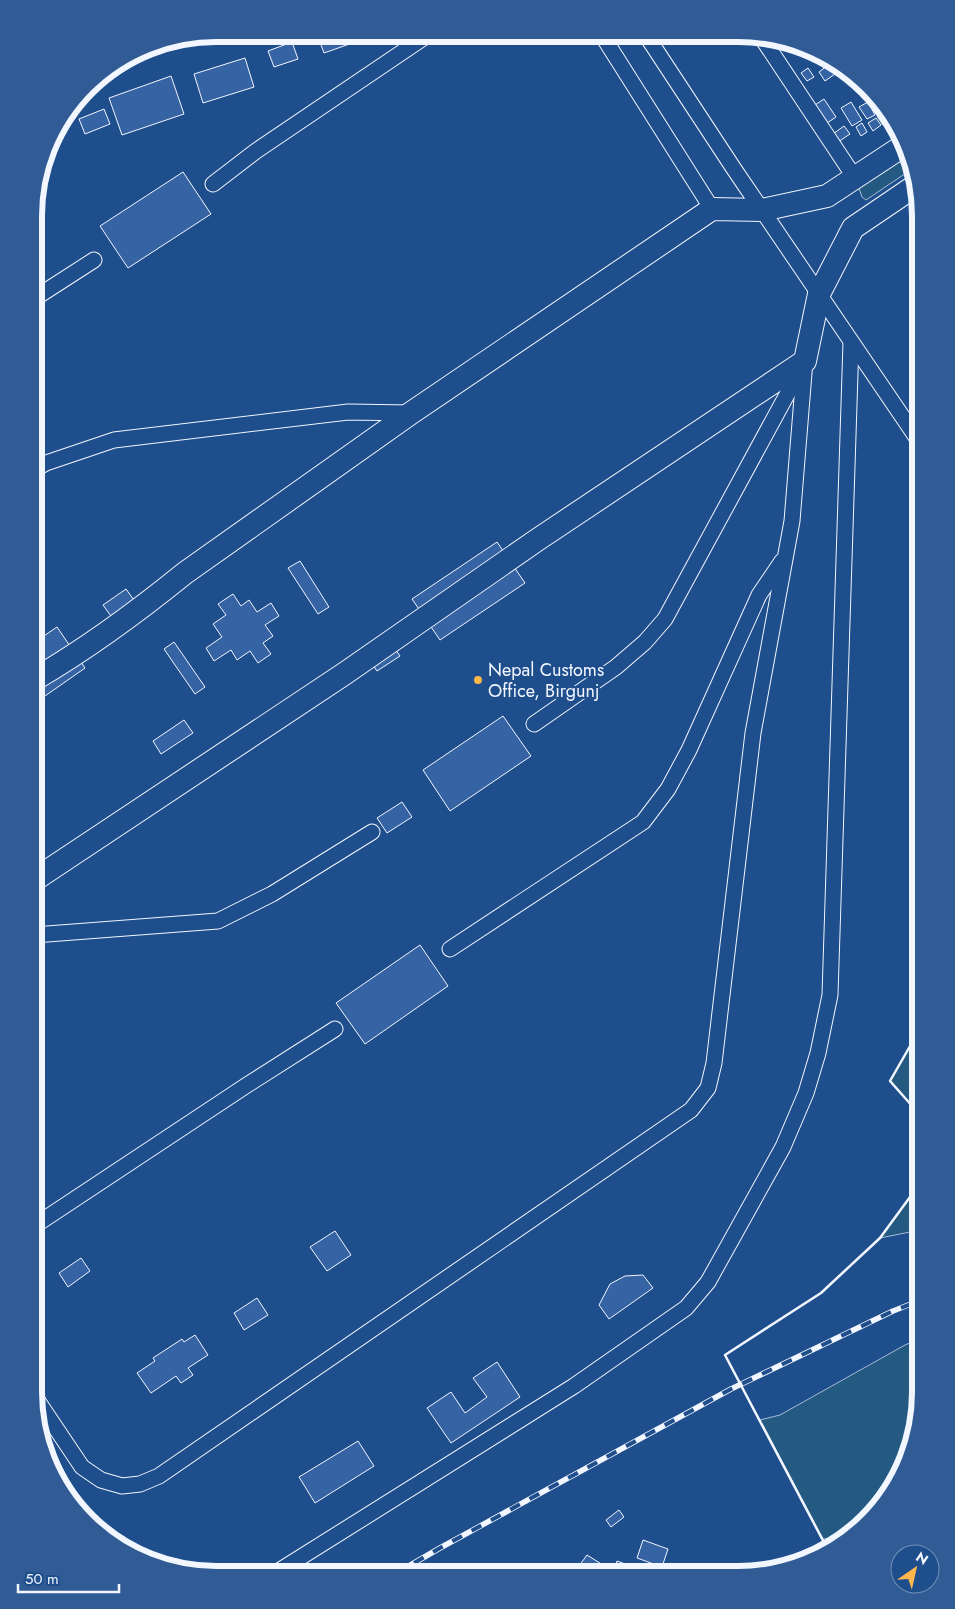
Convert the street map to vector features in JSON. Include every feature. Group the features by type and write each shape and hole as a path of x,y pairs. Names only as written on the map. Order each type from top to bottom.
{"highway":[{"path":"42,675 76,655 411,413 712,209 762,210 827,196 898,149"},
{"path":"42,875 344,674 537,540 805,361 819,294 853,228 910,189"}],"street":[{"path":"213,184 256,151 417,42"},
{"path":"606,42 712,209"},
{"path":"651,42 912,431"},
{"path":"767,45 854,178"},
{"path":"42,293 94,260"},
{"path":"287,1566 574,1386 686,1308 708,1282 783,1148 806,1093 818,1053 830,995 852,342"},
{"path":"44,1410 82,1467 101,1480 122,1486 140,1484 159,1476 692,1110 708,1088 714,1063 753,733 792,521 805,361"},
{"path":"534,724 616,667 645,642 666,619 805,361"},
{"path":"42,465 114,440 348,412 411,413"},
{"path":"450,949 643,822 668,789 689,750 759,595 786,555"},
{"path":"42,934 218,921 272,894 372,832"},
{"path":"42,1221 335,1029"}],"shaded area":[{"path":"902,159 906,173 866,200 862,197 859,188"},
{"path":"912,1043 912,1106 890,1081"},
{"path":"912,1194 912,1229 910,1232 880,1238"},
{"path":"912,1342 912,1404 909,1426 895,1469 869,1507 853,1523 834,1538 823,1539 760,1420 780,1415"}],"building":[{"path":"292,42 298,59 274,67 268,51"},
{"path":"320,42 355,42 324,53"},
{"path":"245,58 254,87 203,103 194,74"},
{"path":"826,66 835,74 825,81 819,72"},
{"path":"808,68 814,77 807,81 801,73"},
{"path":"171,76 184,114 122,135 109,98"},
{"path":"824,99 836,117 827,123 815,105"},
{"path":"851,102 862,120 852,126 841,108"},
{"path":"868,102 875,115 867,119 859,107"},
{"path":"104,109 110,124 85,134 79,119"},
{"path":"879,114 885,123 883,125 877,116"},
{"path":"876,118 881,125 873,131 868,123"},
{"path":"862,123 867,132 861,136 856,127"},
{"path":"844,126 850,134 838,142 833,134"},
{"path":"183,172 211,214 128,268 100,226"},
{"path":"497,542 525,583 440,640 412,599"},
{"path":"300,561 329,607 318,614 288,568"},
{"path":"126,589 136,603 113,619 103,605"},
{"path":"233,594 241,606 249,600 257,612 271,603 279,616 265,625 273,636 263,643 271,654 258,663 250,651 237,660 231,650 214,661 206,648 222,637 213,624 226,615 218,604"},
{"path":"57,627 85,668 42,698 42,637"},
{"path":"174,642 205,687 195,694 164,649"},
{"path":"390,642 400,656 377,671 367,657"},
{"path":"503,716 531,756 450,811 423,770"},
{"path":"184,720 193,733 161,754 153,741"},
{"path":"402,802 412,817 387,833 377,818"},
{"path":"420,945 448,986 365,1044 336,1003"},
{"path":"335,1231 351,1255 327,1271 310,1247"},
{"path":"81,1258 90,1271 68,1287 59,1273"},
{"path":"643,1275 653,1288 609,1319 599,1305 610,1284 625,1276"},
{"path":"257,1298 268,1315 244,1330 234,1313"},
{"path":"195,1335 208,1355 188,1368 193,1375 181,1383 176,1376 151,1393 137,1373 155,1361 153,1358 182,1339 184,1342"},
{"path":"497,1362 520,1397 451,1443 427,1408 451,1392 465,1413 487,1397 473,1378"},
{"path":"358,1441 374,1466 315,1503 299,1477"},
{"path":"619,1510 624,1517 611,1527 606,1520"},
{"path":"643,1540 668,1549 662,1566 637,1558"},
{"path":"587,1555 603,1565 602,1566 579,1566"},
{"path":"617,1561 628,1565 628,1566 615,1566"}],"railway":[{"path":"409,1566 731,1389 912,1304"}],"wall":[{"path":"912,1043 890,1081 912,1106"},
{"path":"825,1544 725,1355 821,1293 880,1238 912,1194"}],"place":[{"name":"Nepal Customs Office, Birgunj","path":"478,680"}]}
